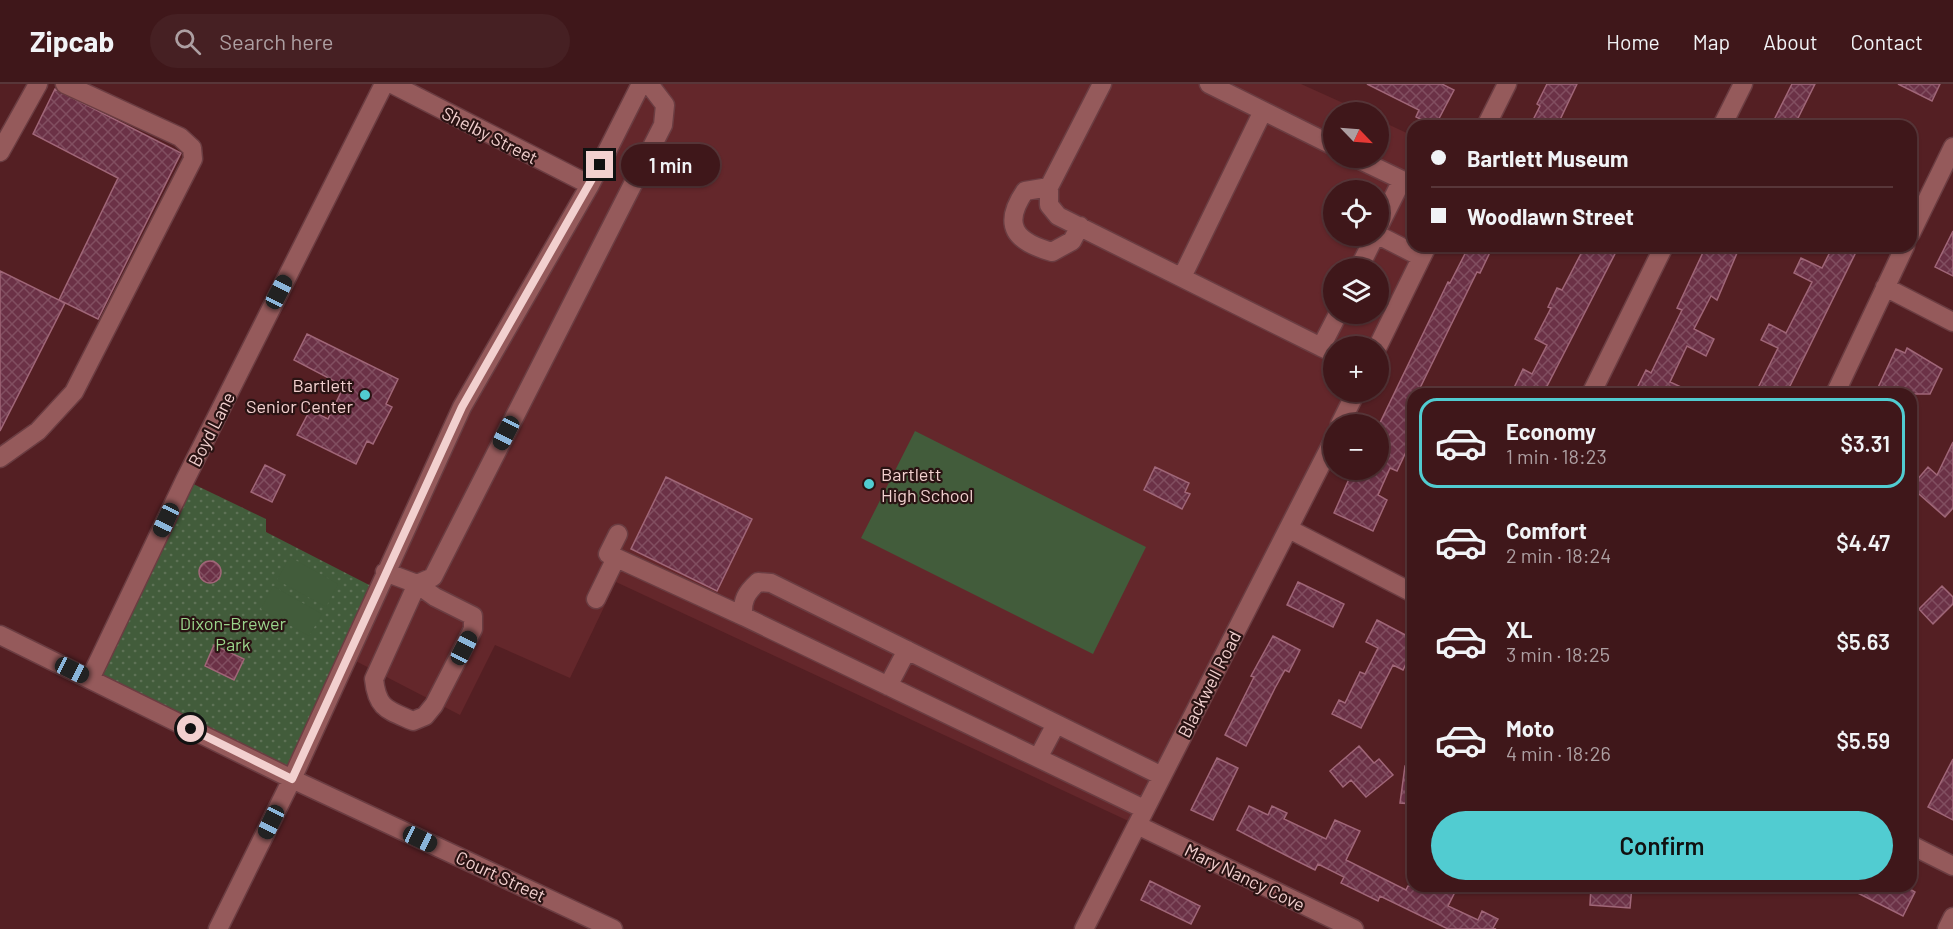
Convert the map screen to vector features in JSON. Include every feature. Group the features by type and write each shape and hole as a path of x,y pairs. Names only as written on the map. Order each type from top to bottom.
{"street":[{"path":"0,152 38,84"},
{"path":"0,458 38,431 75,392 193,159 192,148 180,137 65,84"},
{"name":"Boyd Lane","path":"90,679 185,480 384,84"},
{"name":"Shelby Street","path":"392,84 590,185"},
{"path":"218,929 292,779 462,407 590,185 641,84"},
{"path":"385,572 417,584 435,597 473,616 473,629 434,705 425,716 413,721 384,708 376,694 374,679 417,584 433,577 663,125 665,105 649,84"},
{"path":"1102,84 1049,188 1049,205 1058,216 1323,348"},
{"path":"1209,84 1323,141"},
{"path":"1489,120 1507,84"},
{"path":"1725,120 1743,84"},
{"path":"1182,277 1263,111"},
{"path":"1917,221 1953,147"},
{"path":"1377,168 1402,180 1389,206"},
{"path":"1049,188 1025,191 1015,205 1014,220 1020,237 1030,246 1052,252 1072,242 1080,226"},
{"path":"1389,239 1407,245"},
{"path":"1383,336 1424,252"},
{"path":"1594,388 1661,252"},
{"path":"1838,388 1902,252"},
{"path":"1885,287 1953,322"},
{"name":"Blackwell Road","path":"1084,929 1323,460"},
{"path":"1289,529 1407,590"},
{"path":"596,599 616,558 608,554 618,534"},
{"name":"Mary Nancy Cove","path":"616,558 743,616 1038,758 1141,817 1354,929"},
{"path":"743,616 742,603 748,591 758,582 771,583 1162,776"},
{"name":"Court Street","path":"0,635 292,779 613,929"},
{"path":"888,686 907,650"},
{"path":"1038,758 1056,724"},
{"path":"1917,848 1953,866"},
{"path":"1947,929 1953,917"}],"shaded area":[{"name":"Bartlett High School","path":"641,84 1301,84 1341,102 1323,102 1323,168 1389,168 1389,125 1407,133 1407,252 1424,252 1389,324 1389,258 1323,258 1323,324 1389,324 1383,336 1323,336 1323,402 1349,402 1341,414 1323,414 1323,459 1137,825 616,582 570,678 495,645 460,715 346,656 462,407"}],"green space":[{"path":"915,431 1146,547 1093,654 861,538"},
{"name":"Dixon-Brewer Park","path":"185,480 266,519 266,532 377,589 292,779 90,679"},
{"path":"290,557 338,584 326,607 277,580"},
{"path":"273,586 322,614 309,636 261,609"}],"building":[{"path":"1367,84 1442,84 1454,90 1438,120 1422,120 1416,117 1419,110"},
{"path":"1547,84 1577,84 1560,120 1533,120 1540,106 1537,104"},
{"path":"1792,84 1815,84 1797,120 1774,120"},
{"path":"1898,84 1940,84 1932,101"},
{"path":"55,89 181,153 98,319 59,300 118,178 33,134"},
{"path":"1953,231 1953,276 1935,267"},
{"path":"1466,252 1490,252 1480,273 1477,272 1420,388 1407,388 1407,450 1397,471 1390,468 1389,470 1389,414 1384,414 1448,282 1450,283"},
{"path":"1582,252 1616,252 1546,388 1514,388 1523,369 1532,374 1547,345 1535,339 1551,308 1548,307 1557,288 1562,290"},
{"path":"1703,252 1737,252 1717,300 1711,296 1694,329 1714,339 1706,356 1687,346 1670,382 1683,388 1637,388 1646,370 1651,373 1682,310 1677,308"},
{"path":"1830,252 1856,252 1789,388 1758,388 1778,348 1761,340 1769,324 1786,333 1812,282 1794,273 1801,258 1822,268"},
{"path":"0,271 65,303 0,431"},
{"name":"Bartlett Senior Center","path":"307,334 398,379 386,404 392,407 373,444 367,441 356,464 297,435 310,410 328,419 344,386 294,360"},
{"path":"1907,348 1942,369 1930,394 1917,394 1917,388 1878,388 1896,349 1905,353"},
{"path":"1953,442 1953,508 1945,517 1917,492 1917,480 1928,467 1937,475"},
{"path":"265,465 285,475 272,502 251,492"},
{"path":"1155,467 1189,483 1185,492 1190,494 1182,509 1144,490"},
{"path":"666,477 752,519 717,591 631,549"},
{"path":"1349,480 1385,480 1378,495 1387,500 1373,531 1334,513"},
{"path":"210,561 218,564 221,572 218,580 210,583 202,580 199,572 202,564"},
{"path":"1298,582 1344,604 1333,627 1287,605"},
{"path":"1942,586 1953,597 1953,604 1933,624 1919,609"},
{"path":"1377,620 1407,636 1407,662 1403,670 1393,665 1361,728 1332,714 1339,700 1345,703 1360,672 1365,674 1378,648 1366,642"},
{"path":"1273,636 1300,650 1289,672 1285,670 1246,746 1225,735 1254,677 1251,676"},
{"path":"214,645 244,659 234,680 205,666"},
{"path":"1359,746 1374,763 1379,759 1393,775 1366,797 1351,780 1343,787 1330,771"},
{"path":"1217,758 1238,768 1213,820 1191,810"},
{"path":"1953,759 1953,820 1928,807"},
{"path":"1405,766 1407,766 1407,804 1400,803"},
{"path":"1249,806 1268,815 1272,806 1287,813 1284,819 1326,839 1335,820 1360,831 1346,860 1406,890 1407,888 1407,892 1455,892 1448,906 1478,920 1482,911 1498,919 1493,928 1496,929 1448,929 1380,896 1378,901 1341,883 1344,877 1318,864 1315,870 1237,830"},
{"path":"1150,881 1200,906 1191,924 1141,900"},
{"path":"1591,892 1631,892 1630,908 1590,905"},
{"path":"1856,892 1915,892 1903,916"}],"place":[{"name":"Bartlett Senior Center","path":"365,395"},
{"name":"Bartlett High School","path":"869,484"}],"route":[{"path":"191,729 292,779 346,656 462,407 600,165"}]}
